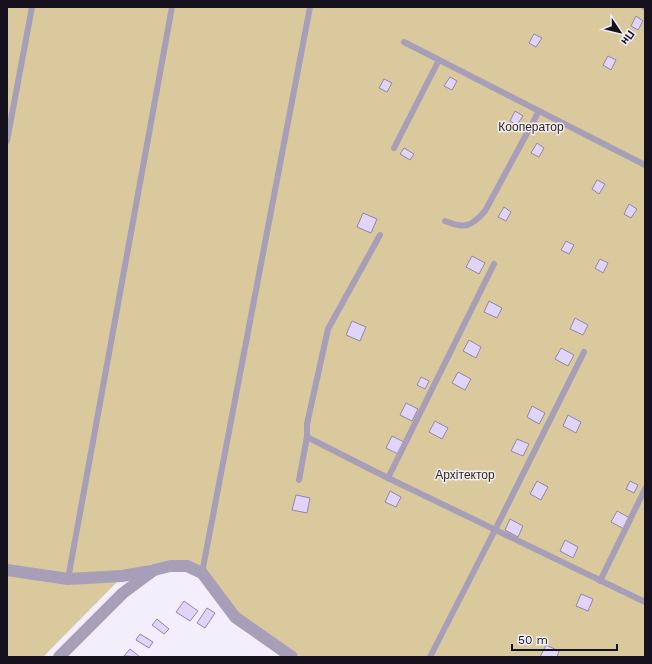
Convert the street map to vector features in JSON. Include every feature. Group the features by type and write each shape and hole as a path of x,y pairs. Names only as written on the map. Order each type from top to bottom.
{"street":[{"path":"7,570 68,579 122,576 170,566 187,566 202,573 235,617 292,657"},
{"path":"59,657 123,592 154,570"}],"lane":[{"path":"7,140 32,7"},
{"path":"68,579 172,7"},
{"path":"202,573 310,7"},
{"path":"404,42 645,165"},
{"path":"394,148 439,60"},
{"path":"445,221 457,226 468,225 477,220 485,211 539,111"},
{"path":"299,480 307,437 307,424 328,329 380,234"},
{"path":"388,478 494,264"},
{"path":"430,657 584,352"},
{"path":"307,437 388,478 645,602"},
{"path":"600,581 645,489"}],"green space":[{"path":"7,7 645,7 645,657 301,657 236,612 188,561 170,560 126,571 43,657 7,657"}],"building":[{"path":"636,16 643,21 638,30 631,26"},
{"path":"534,34 542,38 536,47 529,43"},
{"path":"608,56 616,60 611,70 603,65"},
{"path":"450,77 457,81 452,90 444,86"},
{"path":"384,79 392,83 387,92 379,88"},
{"path":"515,111 523,116 517,125 510,121"},
{"path":"537,143 544,148 539,157 531,153"},
{"path":"404,148 414,154 410,160 400,154"},
{"path":"597,180 605,184 599,194 592,189"},
{"path":"629,204 637,209 631,218 624,214"},
{"path":"504,207 511,212 506,221 498,217"},
{"path":"363,213 377,219 371,233 357,227"},
{"path":"566,241 574,245 569,254 561,250"},
{"path":"472,256 485,263 479,274 466,267"},
{"path":"600,259 608,263 603,273 595,268"},
{"path":"489,301 502,308 497,318 484,312"},
{"path":"575,318 588,325 583,335 570,329"},
{"path":"352,321 366,327 360,341 346,335"},
{"path":"469,340 481,347 476,358 463,351"},
{"path":"561,348 574,355 568,366 555,359"},
{"path":"458,372 471,379 465,390 452,383"},
{"path":"421,377 429,381 425,389 417,385"},
{"path":"406,403 418,409 412,421 400,415"},
{"path":"532,406 545,413 539,424 527,417"},
{"path":"568,415 581,422 576,433 563,426"},
{"path":"435,421 448,428 442,439 429,432"},
{"path":"392,436 404,442 398,454 386,448"},
{"path":"517,439 529,444 523,456 511,451"},
{"path":"537,481 548,487 541,500 530,494"},
{"path":"630,481 638,485 634,493 626,489"},
{"path":"390,491 401,497 396,507 385,502"},
{"path":"296,495 310,498 307,513 292,510"},
{"path":"617,511 630,518 624,529 611,522"},
{"path":"510,519 523,526 518,537 505,530"},
{"path":"565,540 578,547 573,558 560,551"},
{"path":"581,594 593,599 588,611 576,606"},
{"path":"184,601 198,611 190,621 176,612"},
{"path":"207,608 215,613 205,628 197,623"},
{"path":"157,619 169,629 164,634 152,625"},
{"path":"140,634 153,642 149,648 136,640"},
{"path":"546,645 559,651 557,657 540,657"},
{"path":"130,649 140,657 124,656"}],"park label":[{"name":"Кооператор","path":"531,127"},
{"name":"Архітектор","path":"465,475"}]}
